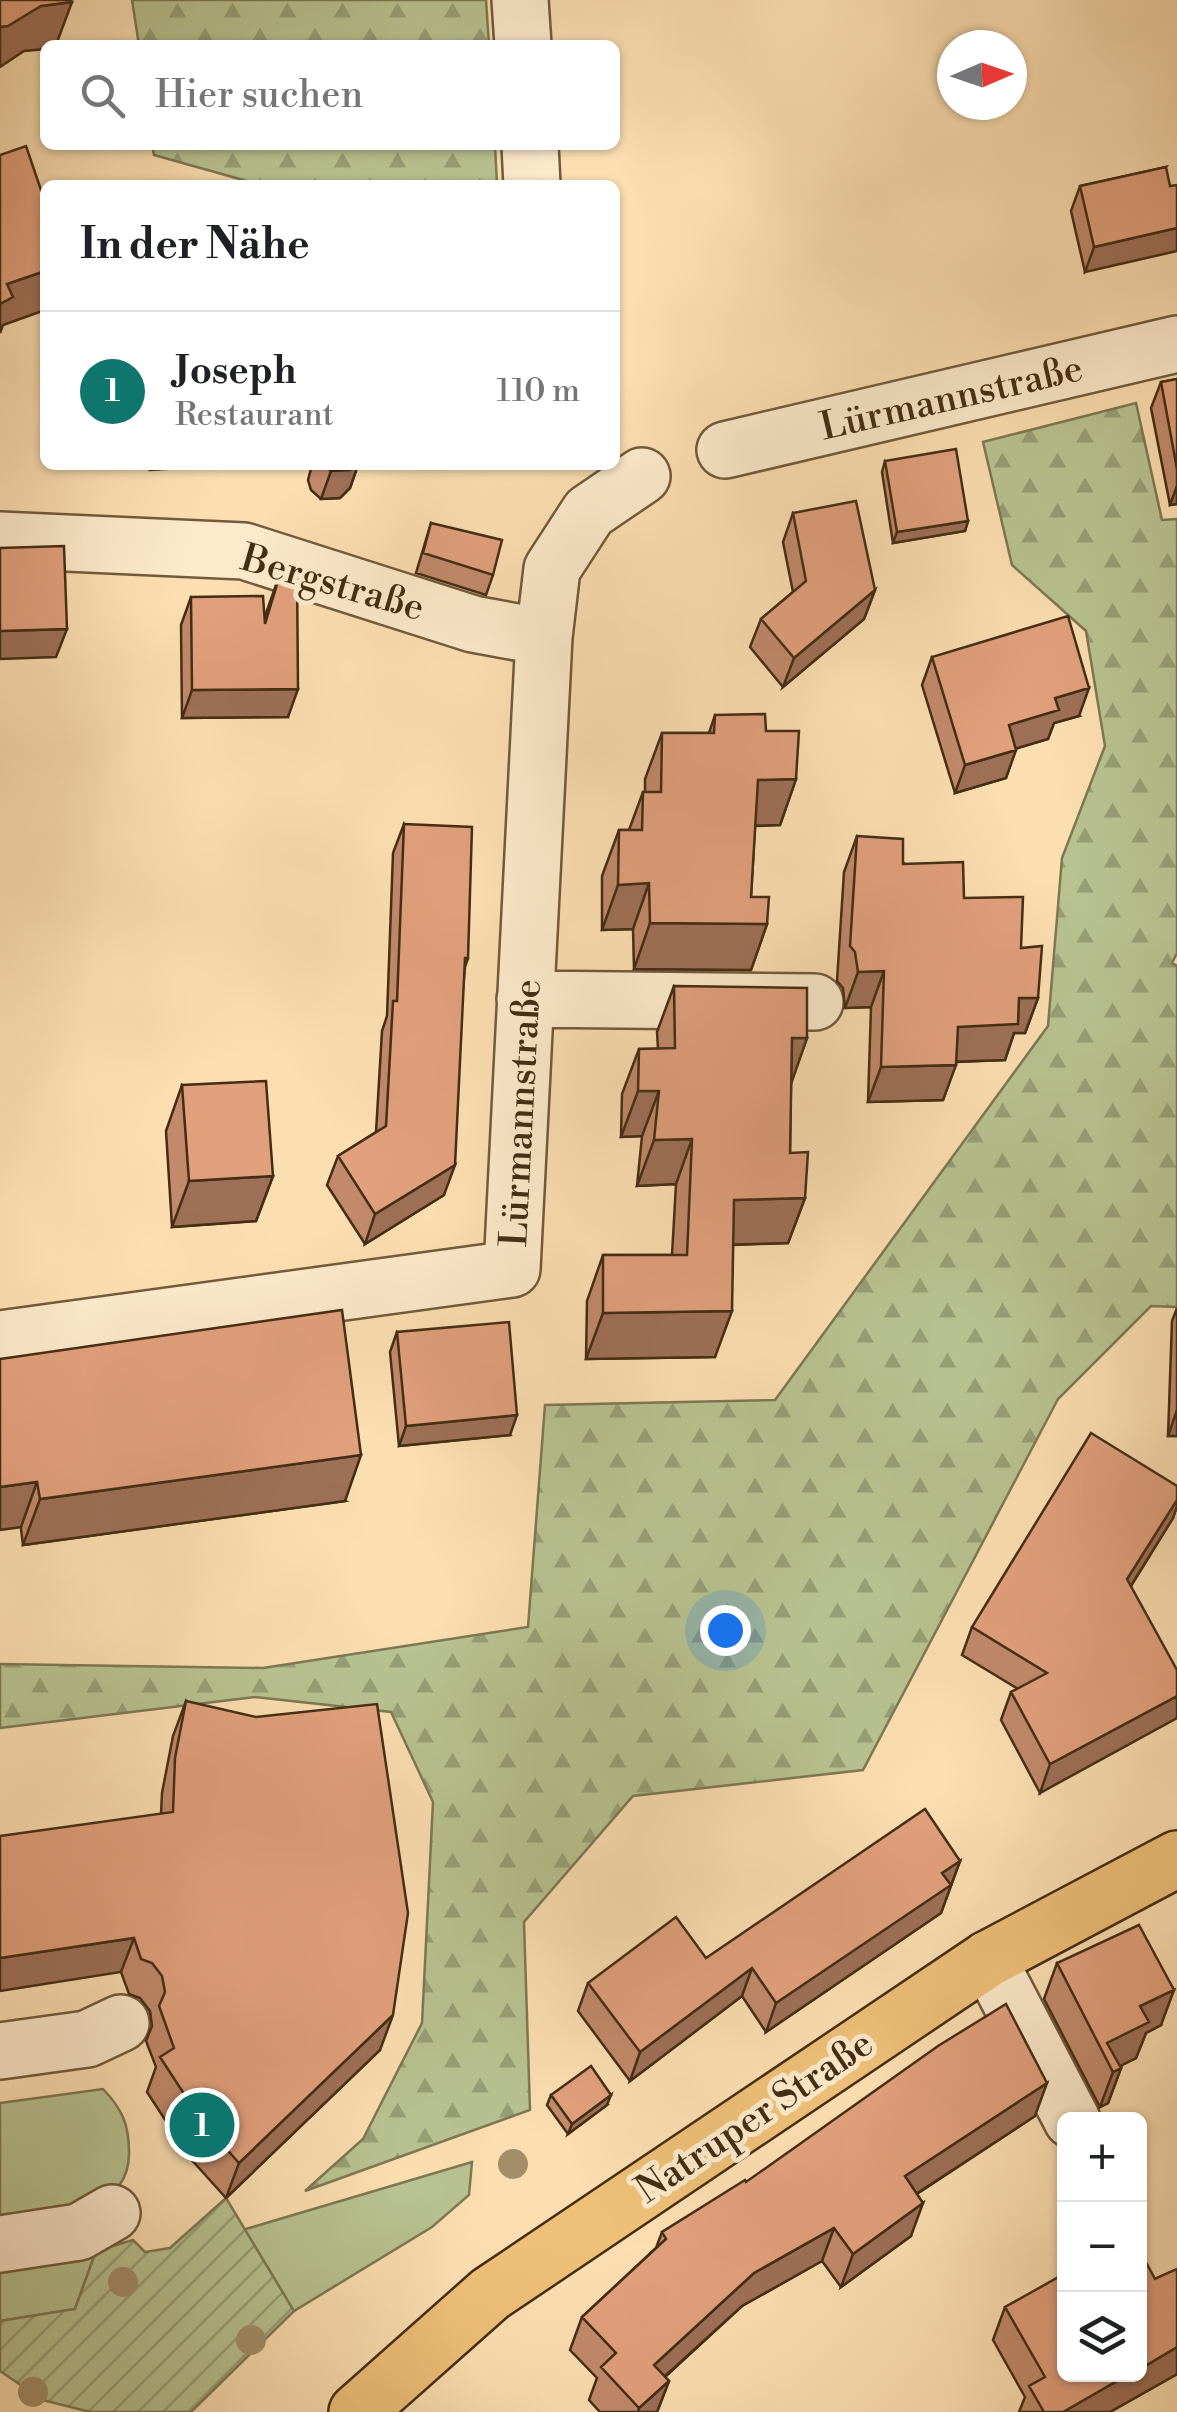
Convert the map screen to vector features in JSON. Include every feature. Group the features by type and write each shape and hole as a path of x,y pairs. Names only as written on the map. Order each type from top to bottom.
{"main road":[{"name":"Natruper Straße","path":"357,2412 490,2294 988,1958 1177,1859"}],"street":[{"path":"520,0 523,40"},
{"path":"530,150 532,180"},
{"name":"Lürmannstraße","path":"725,450 1177,344"},
{"name":"Lürmannstraße","path":"0,1339 512,1269 544,637 552,569 585,488 642,476"},
{"name":"Bergstraße","path":"0,540 244,551 473,624 544,637"},
{"path":"525,999 815,1002"},
{"path":"988,1958 1068,2112"},
{"path":"0,2051 86,2039 121,2024"},
{"path":"0,2244 79,2232 112,2213"}],"green space":[{"path":"132,0 486,0 489,40 138,40"},
{"path":"153,150 495,150 497,180 243,180 154,155"},
{"path":"1136,403 1162,520 1177,519 1177,953 1172,963 1177,966 1177,1307 1151,1306 1058,1399 863,1770 633,1796 524,1922 530,2110 305,2191 363,2139 422,2023 433,1802 391,1712 255,1697 0,1728 0,1664 263,1668 528,1627 545,1405 775,1400 1048,1026 1062,858 1105,746 1086,631 1012,565 983,442"},
{"path":"103,2089 120,2110 128,2133 126,2174 116,2190 82,2210 0,2223 0,2103"},
{"path":"472,2162 469,2195 432,2227 294,2311 272,2316 161,2282 246,2229"},
{"path":"226,2198 294,2311 191,2412 90,2412 43,2400 0,2371 0,2321 75,2309 96,2251 133,2240 145,2252 170,2248"},
{"path":"96,2251 75,2309 0,2321 0,2264"}],"building":[{"path":"0,0 72,2 41,6 0,27"},
{"path":"26,146 40,187 40,273 7,284 13,297 0,304 0,155"},
{"path":"1166,167 1170,186 1177,185 1177,228 1094,247 1080,186"},
{"path":"1177,379 1177,469 1161,382"},
{"path":"956,449 968,521 897,532 885,461"},
{"path":"856,501 875,590 794,658 761,619 806,581 793,513"},
{"path":"431,523 502,540 493,575 423,553"},
{"path":"64,546 67,629 0,631 0,548"},
{"path":"283,565 297,569 298,689 192,690 191,597 263,596 265,624"},
{"path":"1068,616 1089,688 1055,698 1059,710 1009,725 1016,750 965,765 932,657"},
{"path":"765,714 766,731 799,731 796,779 758,780 751,897 769,897 767,924 650,923 649,883 618,885 619,830 642,830 643,792 661,792 662,733 714,733 715,715"},
{"path":"404,824 472,827 455,1165 375,1214 338,1156 386,1126 393,1001 397,1001"},
{"path":"857,836 903,839 903,864 963,862 964,898 1023,897 1021,948 1042,946 1038,998 1019,998 1018,1024 958,1027 956,1065 881,1067 884,971 858,972 855,952 850,946"},
{"path":"674,986 807,988 807,1038 792,1038 790,1153 808,1152 805,1198 734,1200 732,1311 603,1313 603,1255 687,1255 692,1139 654,1140 659,1091 638,1091 639,1049 675,1048"},
{"path":"266,1081 273,1176 189,1181 182,1085"},
{"path":"342,1310 361,1455 40,1499 37,1482 0,1487 0,1359"},
{"path":"509,1322 517,1415 406,1426 397,1332"},
{"path":"1091,1433 1177,1486 1177,1500 1127,1579 1177,1670 1177,1696 1050,1764 1011,1692 1047,1673 972,1627"},
{"path":"186,1701 256,1717 377,1704 408,1913 393,2015 239,2163 203,2123 160,2057 174,2048 159,2006 165,1992 162,1976 152,1963 141,1959 134,1938 0,1958 0,1836 173,1812 175,1758"},
{"path":"925,1809 960,1861 942,1873 951,1885 776,2003 752,1968 640,2052 588,1983 676,1917 706,1958"},
{"path":"1139,1925 1174,1990 1140,2006 1149,2022 1107,2043 1121,2068 1113,2072 1057,1963"},
{"path":"1006,2004 1047,2083 905,2176 923,2203 853,2254 834,2228 754,2273 654,2365 669,2381 639,2408 601,2367 616,2353 582,2317 666,2239 662,2232 746,2182 938,2046"},
{"path":"591,2066 611,2095 572,2124 551,2095"},
{"path":"1147,2264 1155,2279 1177,2269 1177,2347 1147,2365"},
{"path":"1057,2278 1057,2382 1115,2382 1063,2412 1044,2412 1029,2386 1045,2377 1005,2307"}],"place":[{"name":"Joseph","path":"202,2125"}]}
